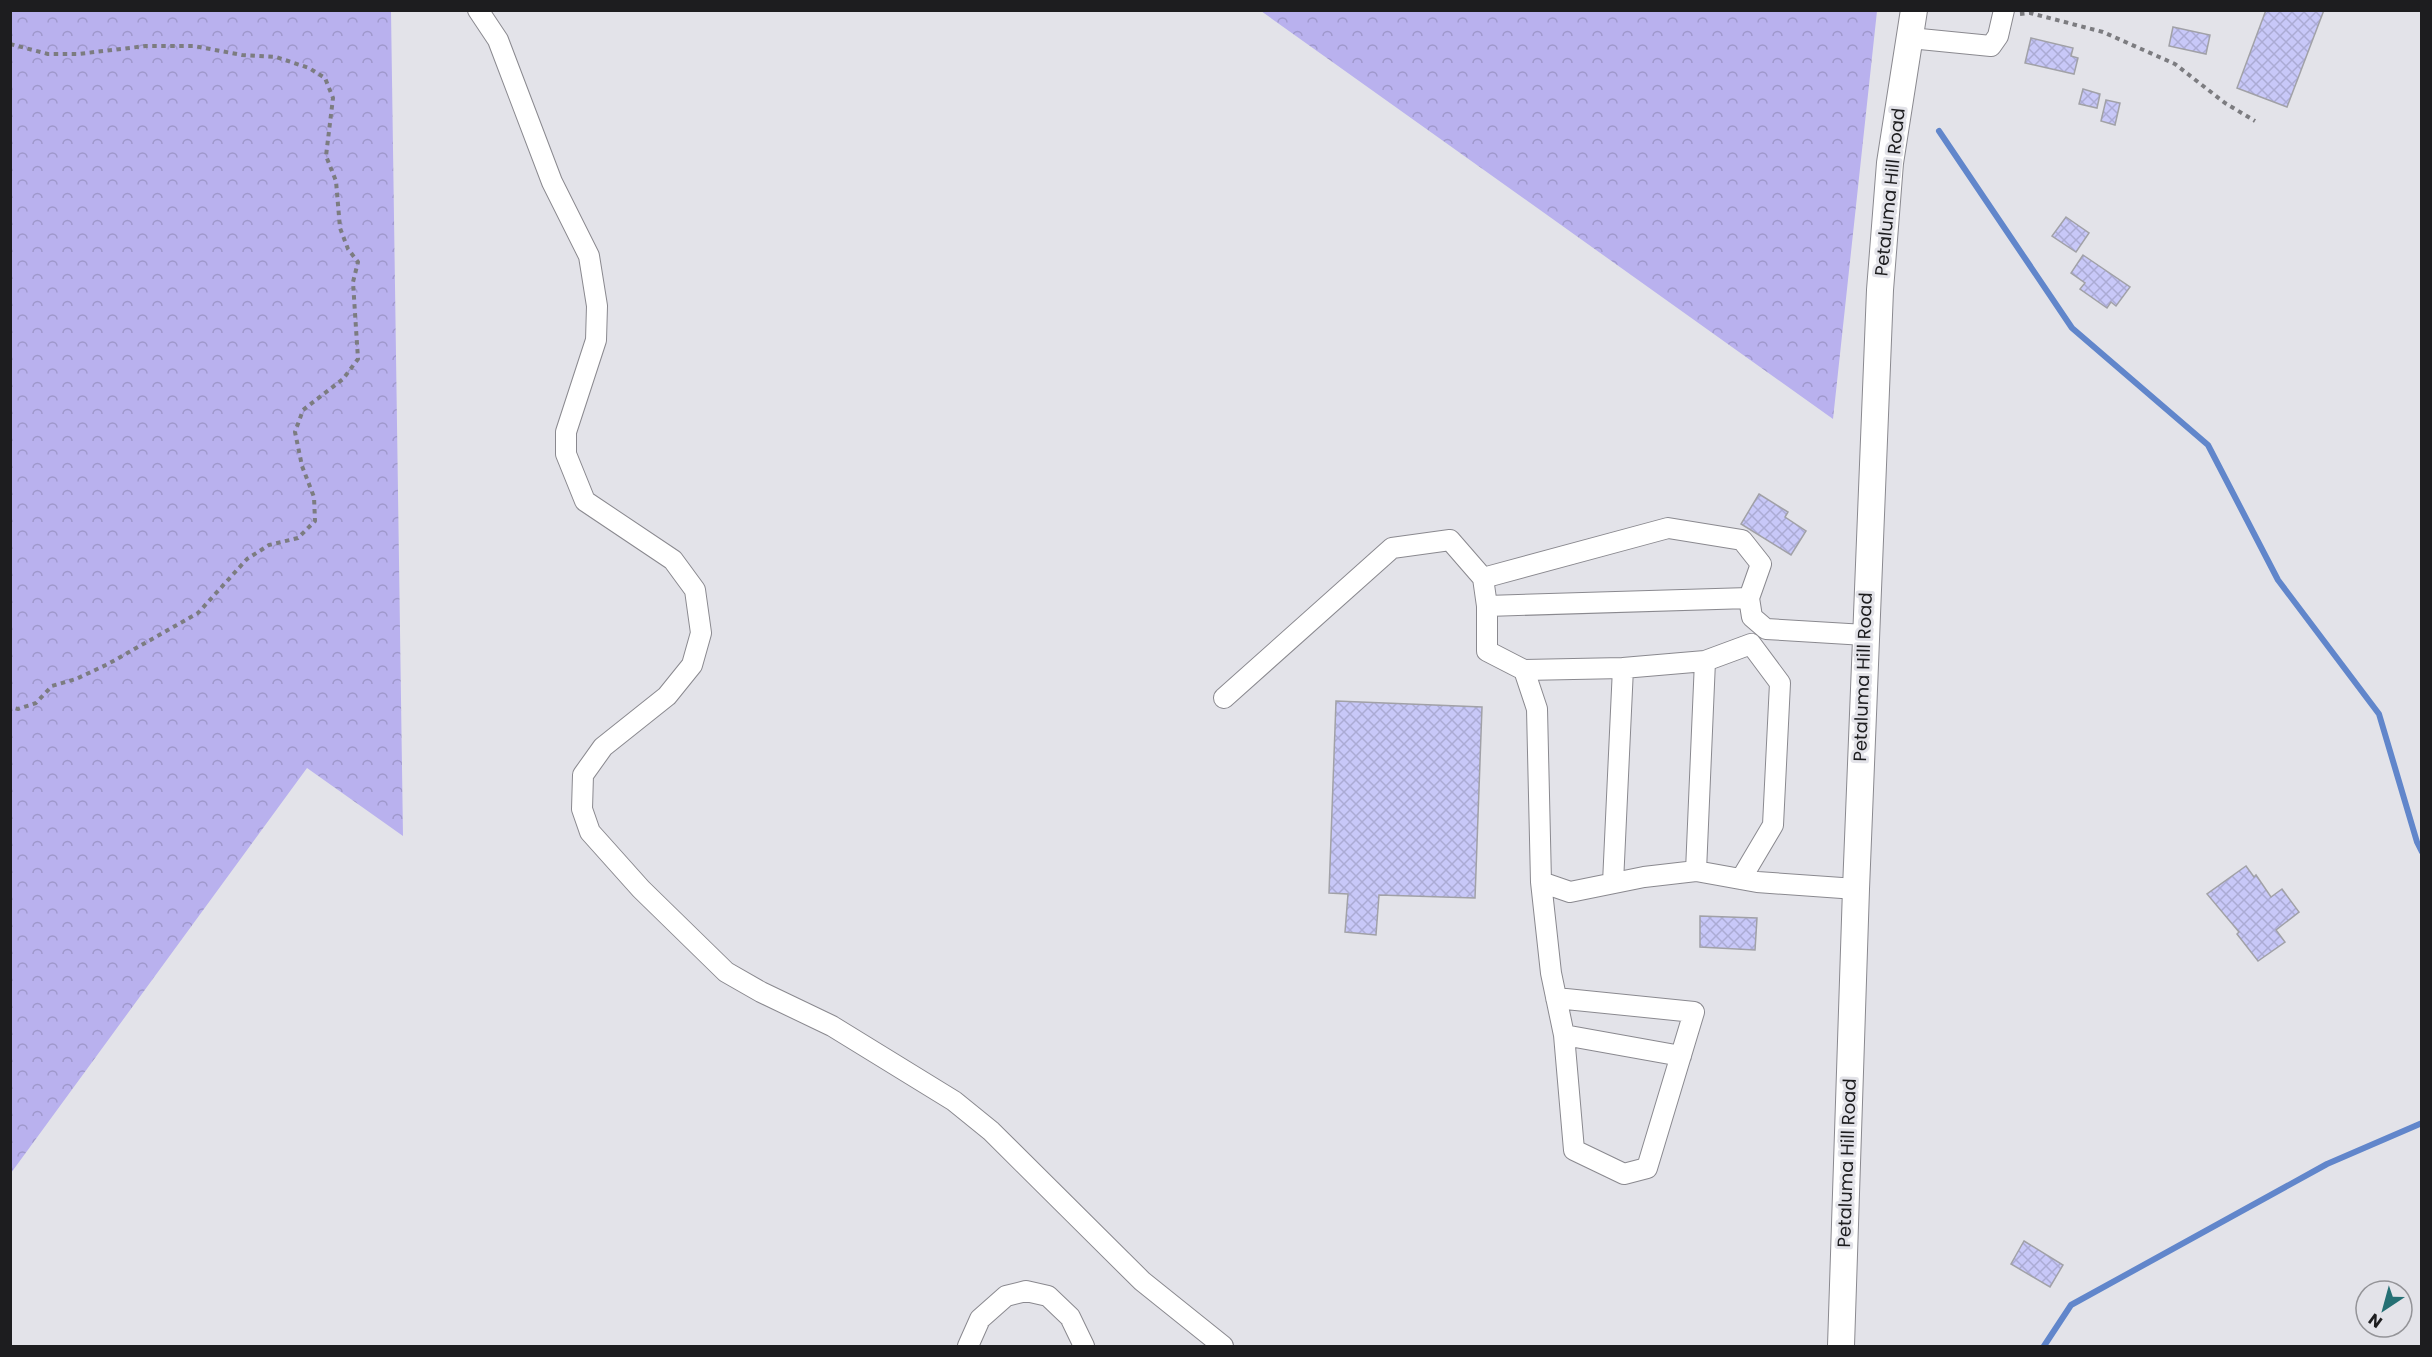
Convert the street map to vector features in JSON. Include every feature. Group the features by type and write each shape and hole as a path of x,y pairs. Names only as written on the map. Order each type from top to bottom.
{"main road":[{"name":"Petaluma Hill Road","path":"1841,1347 1865,635 1880,290 1890,163 1914,10"}],"lane":[{"path":"478,10 498,40 552,182 589,256 597,306 596,340 566,432 566,454 585,501 673,560 695,590 701,633 692,665 667,696 603,747 582,775 582,809 590,832 641,889 726,972 832,1026 954,1101 991,1131 1142,1281 1223,1347"},
{"path":"1910,38 1991,46 1998,36 2004,13"},
{"path":"1483,578 1668,528 1742,540 1761,564 1749,598 1752,617 1766,629 1865,635"},
{"path":"1224,698 1392,548 1450,540 1483,578 1487,606 1487,651 1524,670 1623,668 1704,661 1751,644 1766,629"},
{"path":"1487,606 1749,598"},
{"path":"1741,879 1773,825 1780,683 1751,644"},
{"path":"1696,871 1704,661"},
{"path":"1613,883 1623,668"},
{"path":"1524,670 1537,709 1541,882 1551,973 1556,998 1564,1035 1574,1150 1624,1174 1647,1168 1694,1012 1556,998"},
{"path":"1541,882 1570,892 1644,877 1696,871 1741,879 1856,889"},
{"path":"1564,1035 1681,1056"},
{"path":"968,1347 980,1319 1006,1296 1026,1291 1048,1296 1070,1317 1084,1347"}],"path":[{"path":"2004,13 2030,13 2103,32 2175,64 2225,103 2255,121"},
{"path":"10,44 48,54 78,54 146,46 194,46 242,55 276,57 309,68 325,78 333,98 326,156 336,181 340,228 348,249 358,262 353,282 358,359 343,379 303,410 295,432 302,466 314,497 315,521 298,538 269,545 248,559 198,613 157,639 76,679 52,686 36,703 18,709 10,707"}],"green space":[{"path":"11,10 391,11 403,836 307,768 11,1173"},
{"path":"1261,11 1877,11 1833,419"}],"building":[{"path":"2266,10 2324,10 2287,107 2237,88"},
{"path":"2173,27 2210,35 2206,54 2169,46"},
{"path":"2031,38 2073,48 2071,56 2078,58 2074,74 2025,63"},
{"path":"2083,89 2100,94 2097,108 2079,104"},
{"path":"2106,100 2120,103 2115,125 2101,121"},
{"path":"2066,217 2089,233 2076,252 2052,236"},
{"path":"2083,255 2130,287 2116,306 2111,302 2107,308 2080,289 2085,283 2071,273"},
{"path":"1759,494 1788,512 1785,517 1806,531 1791,555 1741,524"},
{"path":"1336,701 1482,707 1475,898 1379,895 1376,935 1345,932 1348,894 1329,893"},
{"path":"2246,866 2254,877 2256,875 2271,897 2282,889 2299,912 2276,930 2285,942 2258,961 2237,934 2239,932 2207,894"},
{"path":"1700,916 1757,918 1755,950 1700,947"},
{"path":"2024,1241 2063,1265 2050,1287 2011,1264"}],"waterway":[{"path":"1939,131 2072,328 2208,445 2278,580 2379,714 2422,852"},
{"path":"2044,1346 2071,1305 2327,1164 2422,1123"}]}
